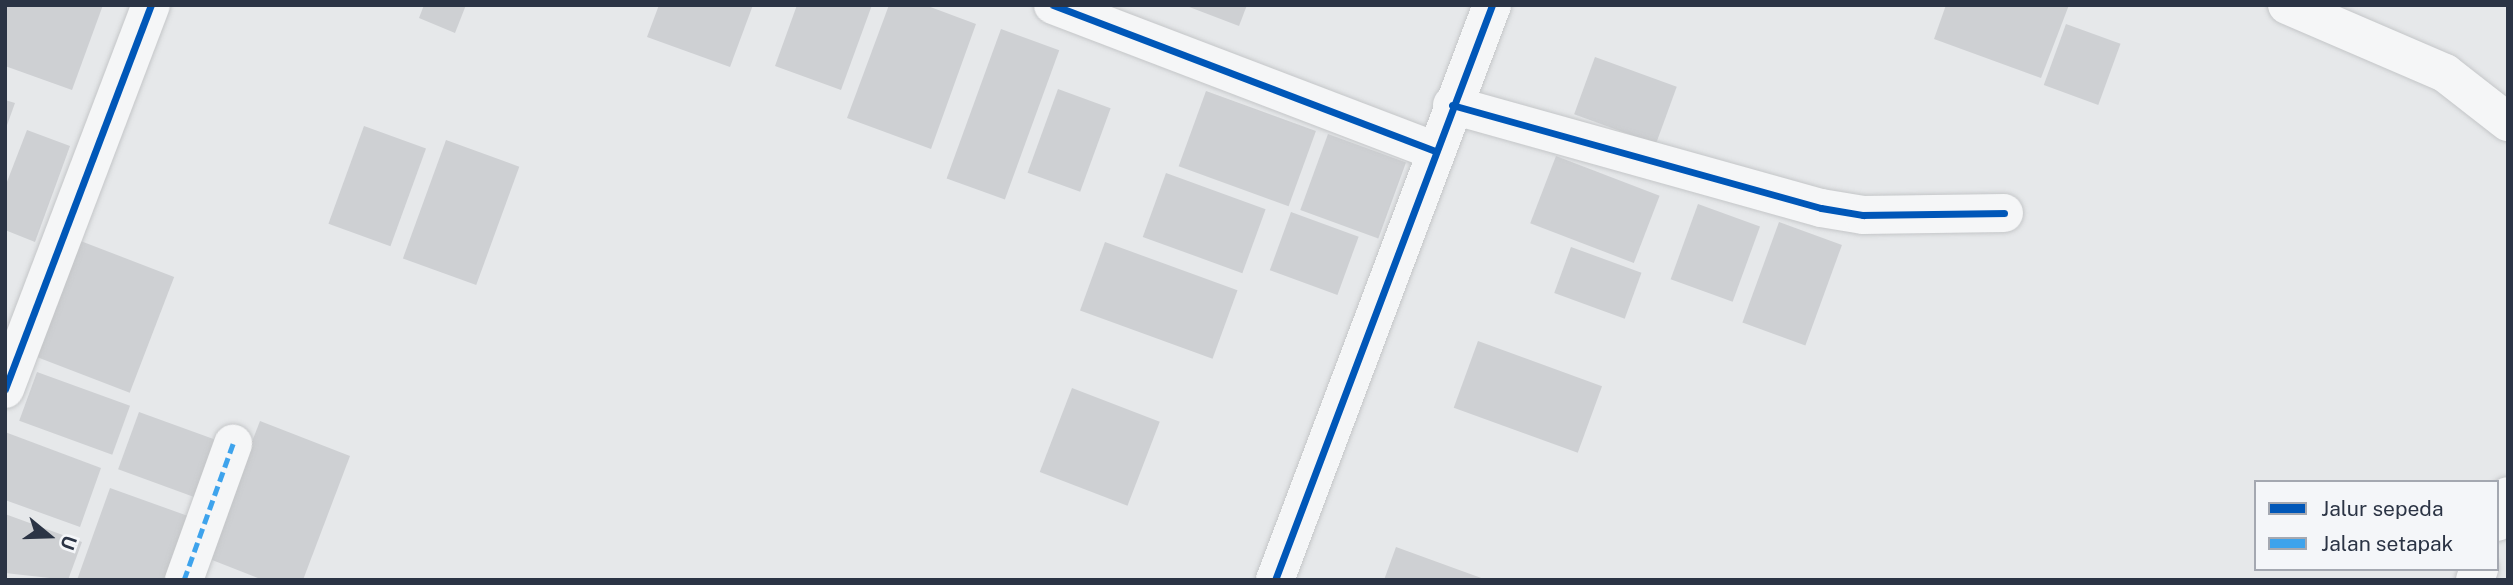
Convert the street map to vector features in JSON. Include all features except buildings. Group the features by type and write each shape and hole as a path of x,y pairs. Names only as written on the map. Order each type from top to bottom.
{"street":[{"path":"5,389 151,5"},
{"path":"1053,5 1433,150"},
{"path":"1275,580 1433,150 1492,5"},
{"path":"2287,5 2445,73 2508,122"},
{"path":"1451,105 1821,208 1863,215 2004,213"},
{"path":"184,580 233,443"},
{"path":"2499,517 2508,496"}],"marked path":[{"path":"184,580 233,444"}],"cycle path":[{"path":"5,389 151,5"},
{"path":"1053,5 1433,150"},
{"path":"1275,580 1492,5"},
{"path":"1452,105 1821,208 1863,215 2004,213"}]}
